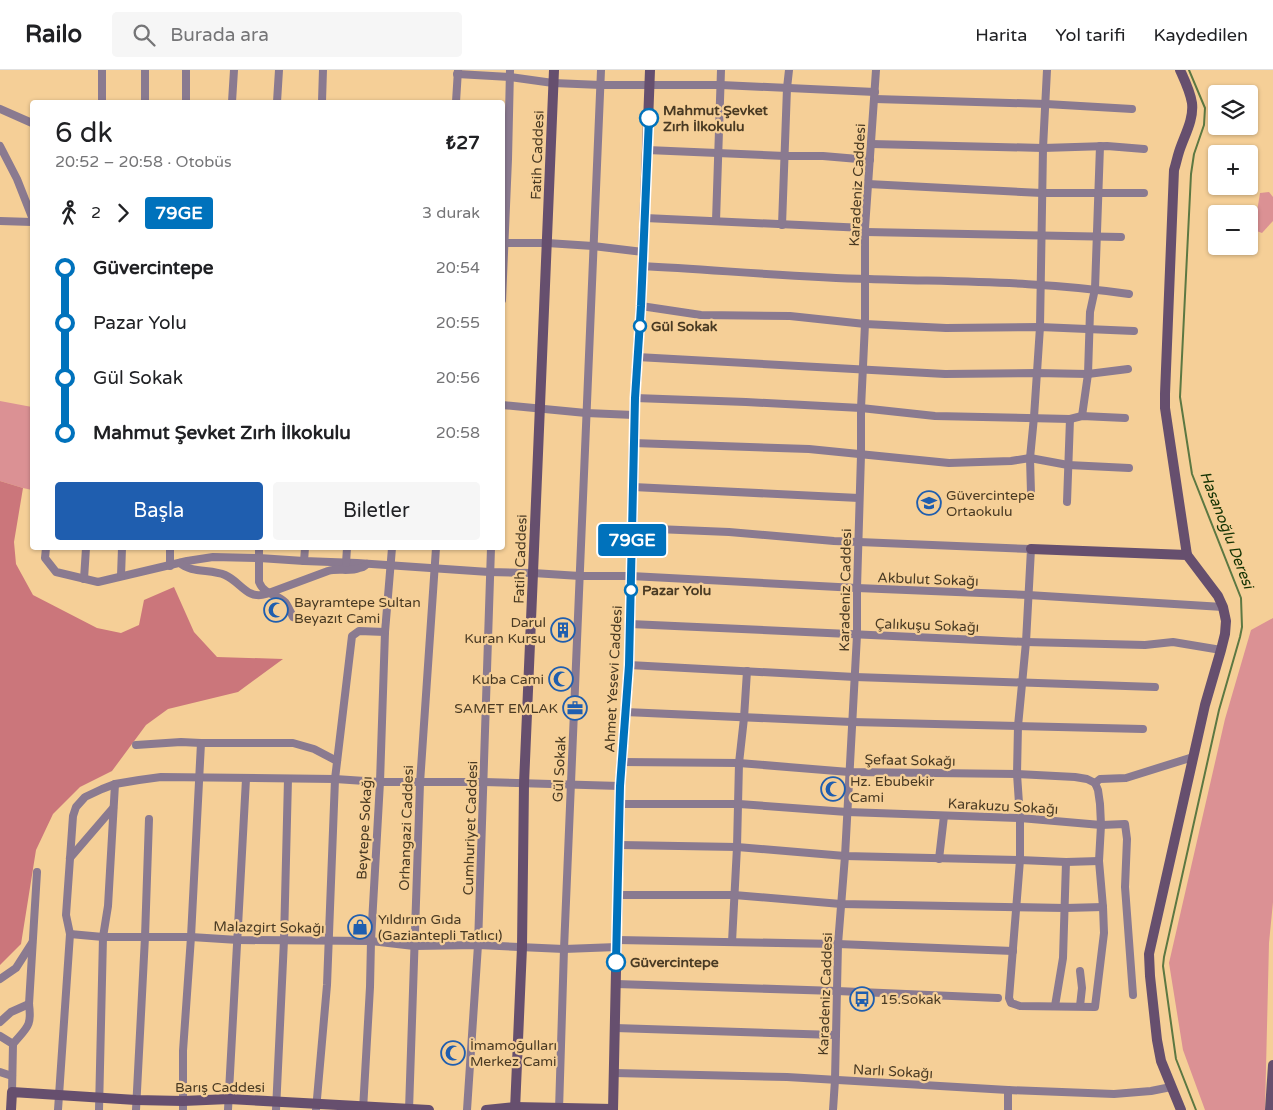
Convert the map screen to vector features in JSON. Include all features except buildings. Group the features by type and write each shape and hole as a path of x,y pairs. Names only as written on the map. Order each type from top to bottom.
{"main road":[{"name":"Fatih Caddesi","path":"515,1108 522,947 524,784 554,70"},
{"name":"Ahmet Yesevi Caddesi","path":"613,1110 620,786 629,665 634,415 641,306 650,70"},
{"path":"1180,70 1190,94 1192,114 1174,170 1165,408 1188,555 1218,596 1226,621 1225,634 1192,757 1149,954 1157,1040 1161,1060 1182,1110"},
{"path":"1031,550 1188,555"},
{"path":"1270,1110 1273,1065"},
{"path":"10,1110 12,1092"},
{"name":"Barış Caddesi","path":"12,1092 100,1097 136,1105 183,1105 229,1099 276,1106 429,1110"},
{"path":"486,1110 515,1108 613,1110"}],"street":[{"path":"102,70 102,100"},
{"path":"145,70 145,100"},
{"path":"186,70 186,100"},
{"path":"232,100 234,70"},
{"path":"277,100 279,70"},
{"path":"322,100 323,70"},
{"name":"Gül Sokak","path":"559,1109 601,70"},
{"path":"716,222 721,70"},
{"path":"782,225 789,70"},
{"name":"Karadeniz Caddesi","path":"833,1110 838,944 857,635 866,230 876,70"},
{"path":"1031,493 1030,458 1040,327 1043,148 1047,70"},
{"path":"456,100 458,72 510,74 553,83 600,86 721,85 787,88 875,96 1132,110"},
{"path":"505,159 510,74"},
{"path":"0,109 30,121"},
{"path":"871,144 1043,148 1100,146 1144,149"},
{"path":"0,146 30,212"},
{"path":"1082,416 1088,374 1090,312 1095,289 1100,146"},
{"path":"647,150 823,156 870,160"},
{"path":"868,184 1042,193 1144,193"},
{"path":"645,218 866,230 1121,237"},
{"path":"0,221 30,222"},
{"path":"505,243 547,243 643,252"},
{"path":"642,266 866,279 1041,285 1095,289 1129,294"},
{"path":"641,306 701,315 790,316 865,324 946,328 1040,327 1134,331"},
{"path":"638,357 945,374 1088,374 1128,369"},
{"path":"635,398 861,408 935,416 1070,419 1082,416 1125,418"},
{"path":"505,405 586,413 634,415"},
{"path":"1067,502 1070,419"},
{"path":"634,442 809,449 949,463 1011,461 1030,458 1068,465 1129,468"},
{"path":"633,486 859,498"},
{"path":"632,528 729,532 834,541 1031,550 1023,683 1018,726 1017,774 1020,860 1009,998 1020,1006 1095,1007 1104,933 1099,861 1101,825 1098,790 1094,783"},
{"name":"Akbulut Sokağı","path":"46,550 45,558 56,572 98,582 180,563 212,558 259,558 490,572 631,576 1028,595 1223,607"},
{"path":"84,579 86,550"},
{"path":"121,576 122,550"},
{"path":"170,550 170,566"},
{"path":"212,558 213,550"},
{"path":"259,550 259,582 263,590 285,602 293,617"},
{"path":"304,561 305,550"},
{"path":"346,550 346,563"},
{"name":"Beytepe Sokağı","path":"363,1108 386,632 392,550"},
{"name":"Orhangazi Caddesi","path":"409,1109 420,783 436,550"},
{"name":"Cumhuriyet Caddesi","path":"467,1110 478,945 491,550"},
{"path":"180,563 183,567 216,572 227,576 248,592 260,596 328,571 359,569 367,564"},
{"name":"Çalıkuşu Sokağı","path":"630,624 1026,642 1145,645 1173,642 1221,650"},
{"path":"316,1107 327,985 335,779 352,636 359,631 386,632"},
{"path":"629,665 855,677 1155,687"},
{"path":"732,942 739,763 747,671"},
{"path":"625,712 852,722 1142,729"},
{"path":"136,745 181,742 293,743 314,749 337,761"},
{"path":"183,1105 183,1051 202,743"},
{"name":"Şefaat Sokağı","path":"622,762 739,763 849,772 1017,774 1075,777 1087,779 1094,783 1100,779 1126,778 1192,757"},
{"path":"58,1110 70,934 66,914 73,816 76,807 85,797 114,784 161,777 620,786"},
{"path":"228,1110 246,779"},
{"path":"276,1106 284,940 288,779"},
{"path":"99,1110 103,937 108,906 114,784"},
{"name":"Karakuzu Sokağı","path":"620,804 738,804 847,812 1020,818 1101,825 1125,824 1127,839 1124,887 1133,995"},
{"path":"70,858 113,808"},
{"path":"939,859 944,816"},
{"path":"136,1105 149,819"},
{"path":"620,845 737,847 844,856 1066,862 1099,861"},
{"path":"1055,1006 1063,958 1066,862"},
{"path":"12,1092 13,1044 28,1026 31,1017 29,1004 37,872"},
{"path":"618,895 734,894 841,904 1103,907"},
{"name":"Malazgirt Sokağı","path":"70,934 103,937 191,937 238,940 371,940 414,946 478,945 564,949 617,944 732,942 1013,951"},
{"path":"0,979 16,968 32,942"},
{"path":"1080,971 1082,988 1080,1006"},
{"path":"616,984 998,998"},
{"path":"0,1022 11,1012 29,1004"},
{"path":"615,1028 836,1035"},
{"path":"0,1036 13,1044"},
{"path":"0,1072 12,1076"},
{"name":"Narlı Sokağı","path":"614,1073 787,1077 1008,1090 1114,1094 1151,1091 1171,1087"},
{"path":"1008,1090 1008,1110"}],"shaded area":[{"path":"1269,192 1273,197 1273,221 1262,233 1258,232 1260,193"},
{"path":"0,401 30,407 30,490 0,481"},
{"path":"0,481 23,488 14,542 16,564 33,595 97,628 121,633 139,625 144,600 174,587 194,632 217,657 283,659 238,692 168,709 146,725 112,771 80,787 53,814 36,850 21,944 0,965"},
{"path":"1273,618 1273,902 1269,943 1265,1110 1205,1110 1183,1050 1169,963 1225,719 1251,630"}],"waterway":[{"name":"Hasanoğlu Deresi","path":"1189,70 1205,108 1204,125 1194,154 1191,174 1180,397 1192,474 1241,598 1242,627 1219,710 1163,966 1176,1059 1196,1110"}],"bus line":[{"name":"79GE","path":"616,962 620,786 629,665 635,398 649,118"}],"place":[{"name":"Mahmut Şevket Zırh İlkokulu","path":"649,118"},
{"name":"Gül Sokak","path":"640,326"},
{"name":"Güvercintepe Ortaokulu","path":"929,503"},
{"name":"Pazar Yolu","path":"631,590"},
{"name":"Bayramtepe Sultan Beyazıt Cami","path":"276,610"},
{"name":"Darul Kuran Kursu","path":"563,630"},
{"name":"Kuba Cami","path":"561,679"},
{"name":"SAMET EMLAK","path":"575,708"},
{"name":"Hz. Ebubekir Cami","path":"833,789"},
{"name":"Yıldırım Gıda (Gaziantepli Tatlıcı)","path":"360,927"},
{"name":"Güvercintepe","path":"616,962"},
{"name":"15.Sokak","path":"862,999"},
{"name":"İmamoğulları Merkez Cami","path":"453,1053"}]}
